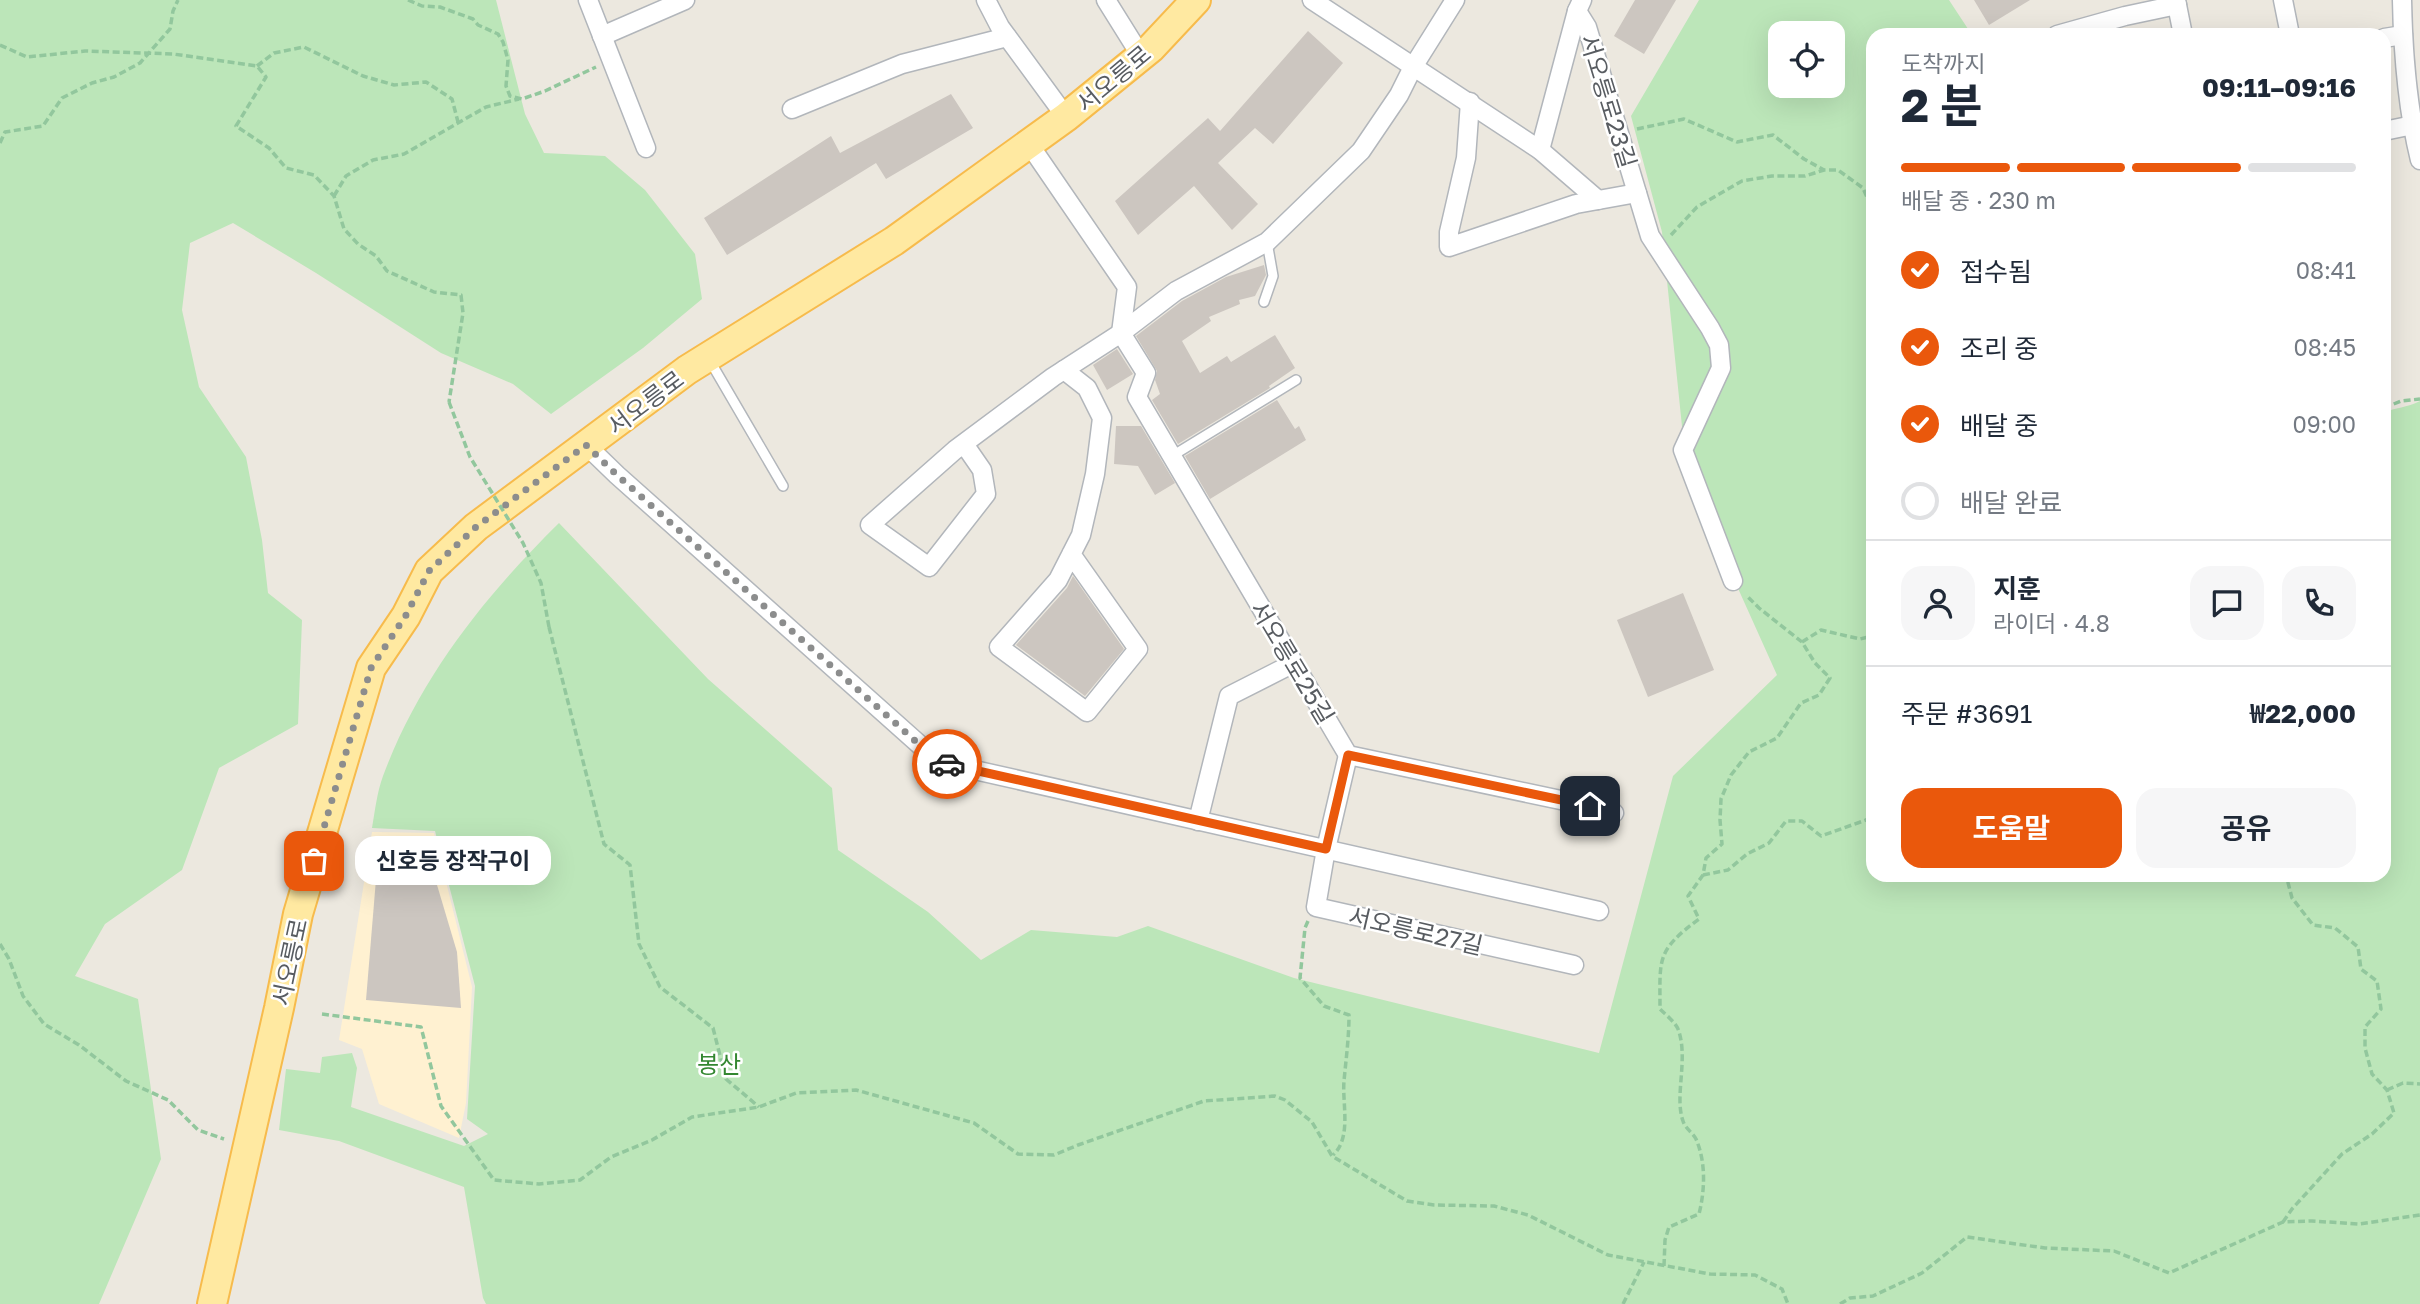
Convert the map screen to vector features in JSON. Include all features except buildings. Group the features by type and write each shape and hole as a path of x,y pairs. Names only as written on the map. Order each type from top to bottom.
{"main road":[{"name":"서오릉로","path":"214,1303 298,914 371,668 406,615 429,571 476,527 687,370 894,241 1066,117 1140,57 1196,0"}],"street":[{"path":"588,0 646,148"},
{"path":"601,36 685,0"},
{"path":"986,0 1007,37 1066,117"},
{"path":"1106,0 1140,57"},
{"name":"서오릉로23길","path":"1312,0 1540,150 1598,200"},
{"path":"964,444 982,470 986,494 929,567 870,525 964,444 1064,370 1121,333 1176,291 1267,242 1361,151 1399,96 1413,67 1455,0"},
{"path":"2283,0 2289,28"},
{"path":"2402,0 2403,56 2420,160"},
{"path":"2082,28 2177,3 2182,28"},
{"name":"서오릉로23길","path":"1580,6 1650,236 1719,345 1721,368 1683,450 1733,581"},
{"name":"서오릉로23길","path":"1540,150 1580,6"},
{"path":"2391,37 2403,35"},
{"path":"792,109 902,64 1007,37"},
{"name":"서오릉로23길","path":"1470,102 1466,158 1449,232 1449,247 1576,204 1637,193"},
{"path":"2391,130 2413,125"},
{"path":"1029,144 1126,287 1121,333"},
{"name":"서오릉로25길","path":"1121,333 1146,373 1137,397 1348,755"},
{"path":"1064,370 1087,388 1102,418 1095,474 1081,535 1071,554 1058,580 999,648 1087,712 1138,649 1071,554"},
{"path":"586,445 939,762 1599,911"},
{"path":"1198,821 1229,696 1294,663"},
{"path":"1348,755 1614,813"},
{"name":"서오릉로27길","path":"1348,755 1326,849 1316,907 1574,965"}],"lane":[{"path":"1264,302 1273,276 1267,242"},
{"name":"서오릉로","path":"708,357 783,486"},
{"path":"1172,456 1296,380"}],"path":[{"path":"0,143 5,132 43,126 62,98 92,83 114,77 140,63 170,30 178,0"},
{"path":"408,0 462,15 498,34 508,60 506,86 510,96 522,99"},
{"path":"0,45 27,58 85,51 149,53 257,66 267,77 236,125 269,148 286,168 314,175 334,196 344,229 358,244 376,256 387,271 434,292 461,295 463,313 449,402 470,457 523,543 541,583 549,627 604,844 630,864 639,944 660,987 713,1028 726,1079 759,1107"},
{"path":"257,66 274,53 304,47 363,76 394,85 426,82 452,99 458,122"},
{"path":"334,196 346,176 373,160 404,154 486,107 545,92 611,60"},
{"path":"1618,128 1625,130 1684,119 1737,142 1773,135 1804,159 1824,170"},
{"path":"1659,251 1696,207 1742,181 1772,176 1805,176 1824,170 1838,170 1863,188 1866,195"},
{"path":"2391,405 2420,399"},
{"path":"1664,1266 1665,1240 1669,1227 1699,1214 1704,1181 1696,1139 1683,1121 1683,1061 1677,1028 1660,1009 1660,965 1666,947 1699,919 1688,896 1703,875 1706,858 1722,844 1721,799 1731,775 1749,752 1777,737 1801,703 1819,695 1829,678 1815,663 1802,642 1759,608 1733,581"},
{"path":"1802,642 1821,630 1860,639 1866,637"},
{"path":"1703,875 1728,870 1747,854 1769,844 1786,821 1802,821 1821,836 1866,820"},
{"path":"2283,1222 2342,1154 2372,1134 2394,1113 2387,1090 2372,1074 2365,1048 2365,1027 2381,1009 2377,981 2361,969 2358,947 2335,928 2313,925 2292,898 2288,882"},
{"path":"1316,907 1305,928 1300,978 1324,1006 1349,1015 1349,1050 1344,1083 1345,1120 1340,1147 1332,1156"},
{"path":"0,944 9,959 23,996 44,1024 79,1045 126,1081 168,1100 198,1130 226,1139"},
{"path":"322,1014 421,1027 441,1106 494,1180 539,1184 580,1180 611,1157 652,1140 692,1117 759,1107 796,1093 856,1090 974,1123 1018,1154 1054,1155 1078,1144 1204,1101 1275,1096 1285,1100 1312,1122 1332,1156 1407,1201 1434,1205 1494,1206 1528,1215 1608,1255 1710,1274 1755,1275 1782,1289 1788,1304"},
{"path":"2387,1090 2403,1083 2420,1084"},
{"path":"1840,1304 1850,1298 1873,1296 1922,1273 1967,1237 2045,1248 2114,1251 2169,1273 2283,1222 2312,1220 2359,1224 2420,1215"},
{"path":"1623,1304 1644,1262"}],"shaded area":[{"path":"372,832 434,833 472,987 466,1103 459,1138 379,1104 362,1049 339,1040"}],"green space":[{"path":"0,0 496,0 525,114 544,153 605,156 645,190 695,254 702,299 643,348 551,414 513,384 441,353 233,223 190,243 182,310 199,387 246,457 262,540 268,593 302,620 298,724 219,768 182,870 105,924 75,976 138,999 161,1159 99,1304 0,1304"},
{"name":"봉산","path":"1699,0 1949,0 1967,28 1866,28 1866,882 2391,882 2391,410 2420,401 2420,1304 486,1304 464,1187 339,1141 279,1130 286,1069 320,1073 322,1057 352,1053 357,1068 351,1107 464,1146 488,1134 467,1119 475,986 435,831 372,828 383,776 398,740 435,672 505,579 559,523 708,679 832,788 838,850 928,912 981,960 1031,930 1117,937 1148,926 1294,978 1599,1053 1673,776 1777,675 1687,475 1662,232 1631,116"}],"way so far":[{"path":"314,861 371,668 406,615 429,571 476,527 586,445 939,762 947,764"}],"place":[{"name":"신호등 장작구이","path":"314,861"}],"route":[{"path":"947,764 1326,849 1348,755 1590,806"}]}
